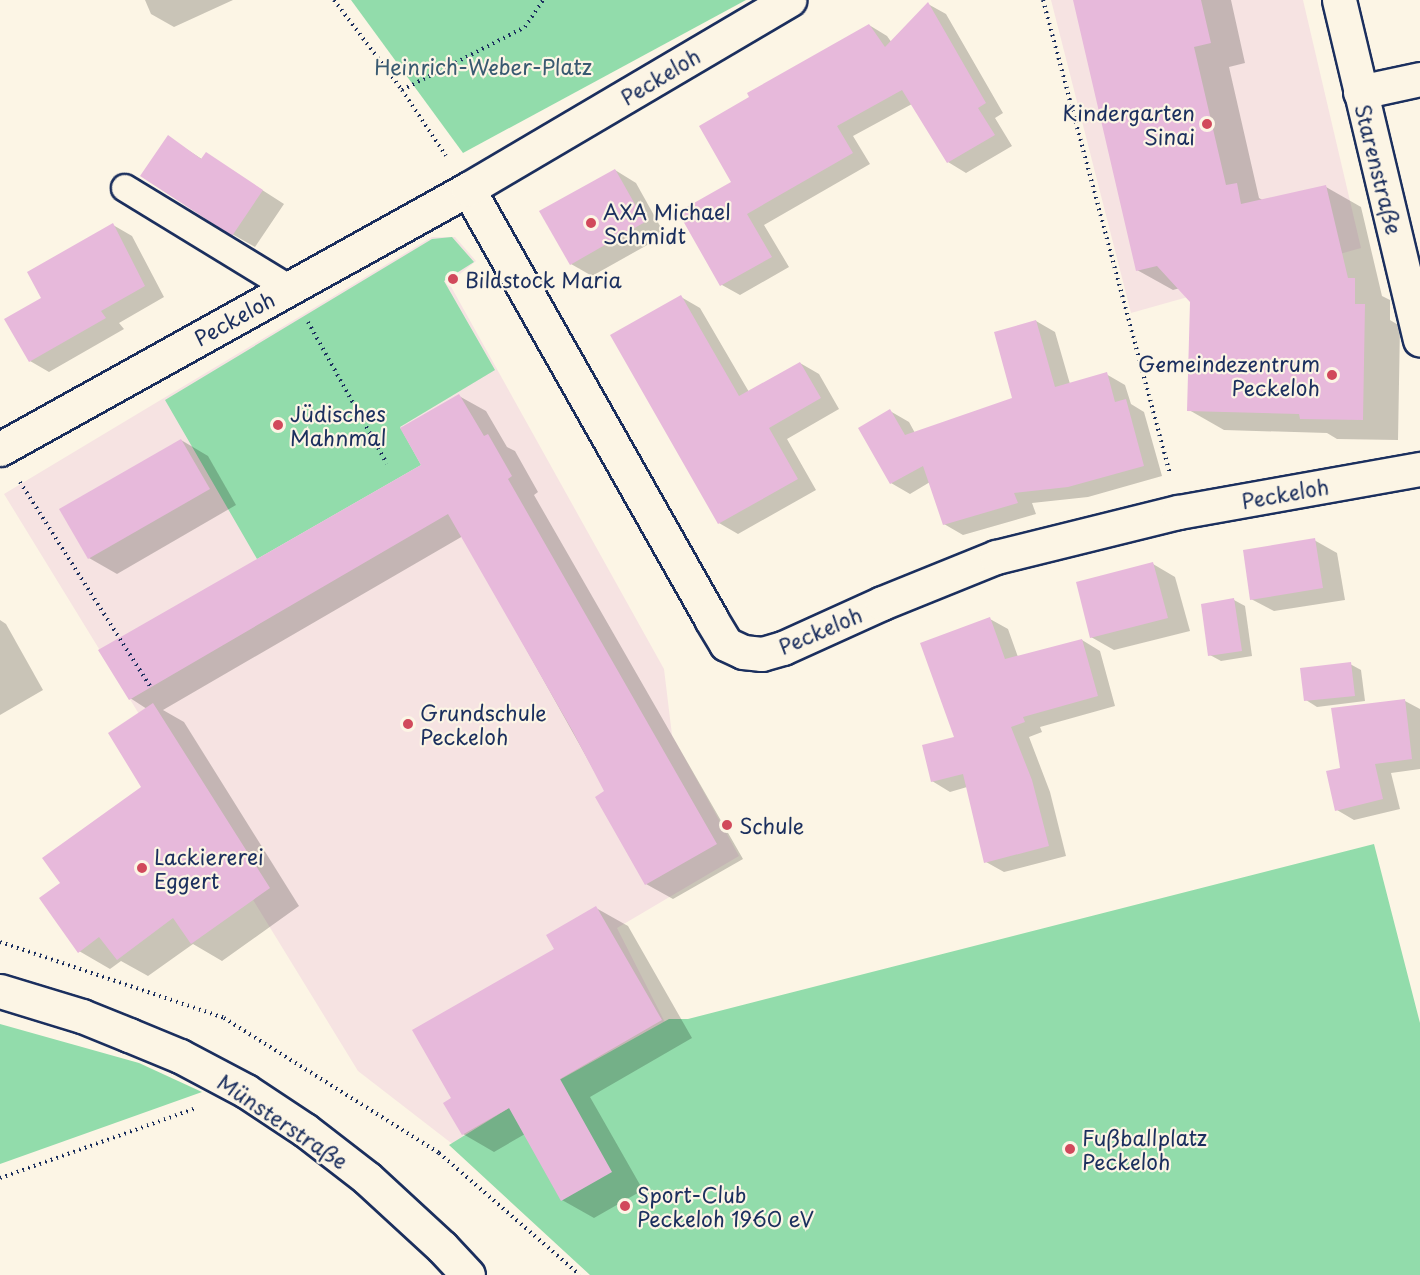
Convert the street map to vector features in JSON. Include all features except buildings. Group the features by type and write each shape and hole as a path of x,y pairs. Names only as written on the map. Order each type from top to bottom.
{"street":[{"name":"Peckeloh","path":"0,449 468,189 789,0"},
{"name":"Starenstraße","path":"1339,0 1420,339"},
{"path":"1360,92 1420,79"},
{"name":"Peckeloh","path":"468,189 711,619 726,644 735,648 762,654 783,648 882,603 996,557 1178,512 1420,469"},
{"name":"Münsterstraße","path":"0,991 82,1016 129,1035 180,1056 246,1091 304,1130 367,1178 442,1247 468,1275"}],"lane":[{"path":"124,188 289,288"}],"path":[{"path":"334,0 402,90 468,189"},
{"path":"402,90 525,27 543,0"},
{"path":"1043,0 1178,512"},
{"path":"289,288 387,464"},
{"path":"19,480 150,686"},
{"path":"0,1178 246,1091"}],"shaded area":[{"name":"Kindergarten Sinai","path":"1051,0 1303,0 1361,248 1131,313"},
{"name":"Grundschule Peckeloh","path":"432,237 455,237 476,261 449,283 664,669 672,735 739,856 617,928 675,1042 565,1231 358,1071 4,494"}],"green space":[{"name":"Heinrich-Weber-Platz","path":"351,0 746,0 463,153"},
{"path":"452,237 474,262 444,281 495,370 400,427 421,465 257,559 165,400 432,239"},
{"name":"Fußballplatz Peckeloh","path":"1374,844 1420,1023 1420,1275 590,1275 449,1145 509,1108 669,1019 688,1019"},
{"path":"0,1024 139,1063 202,1092 0,1164"}],"place":[{"name":"Kindergarten Sinai","path":"1207,124"},
{"name":"AXA Michael Schmidt","path":"591,223"},
{"name":"Bildstock Maria","path":"453,279"},
{"name":"Gemeindezentrum Peckeloh","path":"1332,375"},
{"name":"Jüdisches Mahnmal","path":"278,425"},
{"name":"Grundschule Peckeloh","path":"408,724"},
{"name":"Schule","path":"727,825"},
{"name":"Lackiererei Eggert","path":"142,868"},
{"name":"Fußballplatz Peckeloh","path":"1070,1149"},
{"name":"Sport-Club Peckeloh 1960 eV","path":"625,1206"}]}
